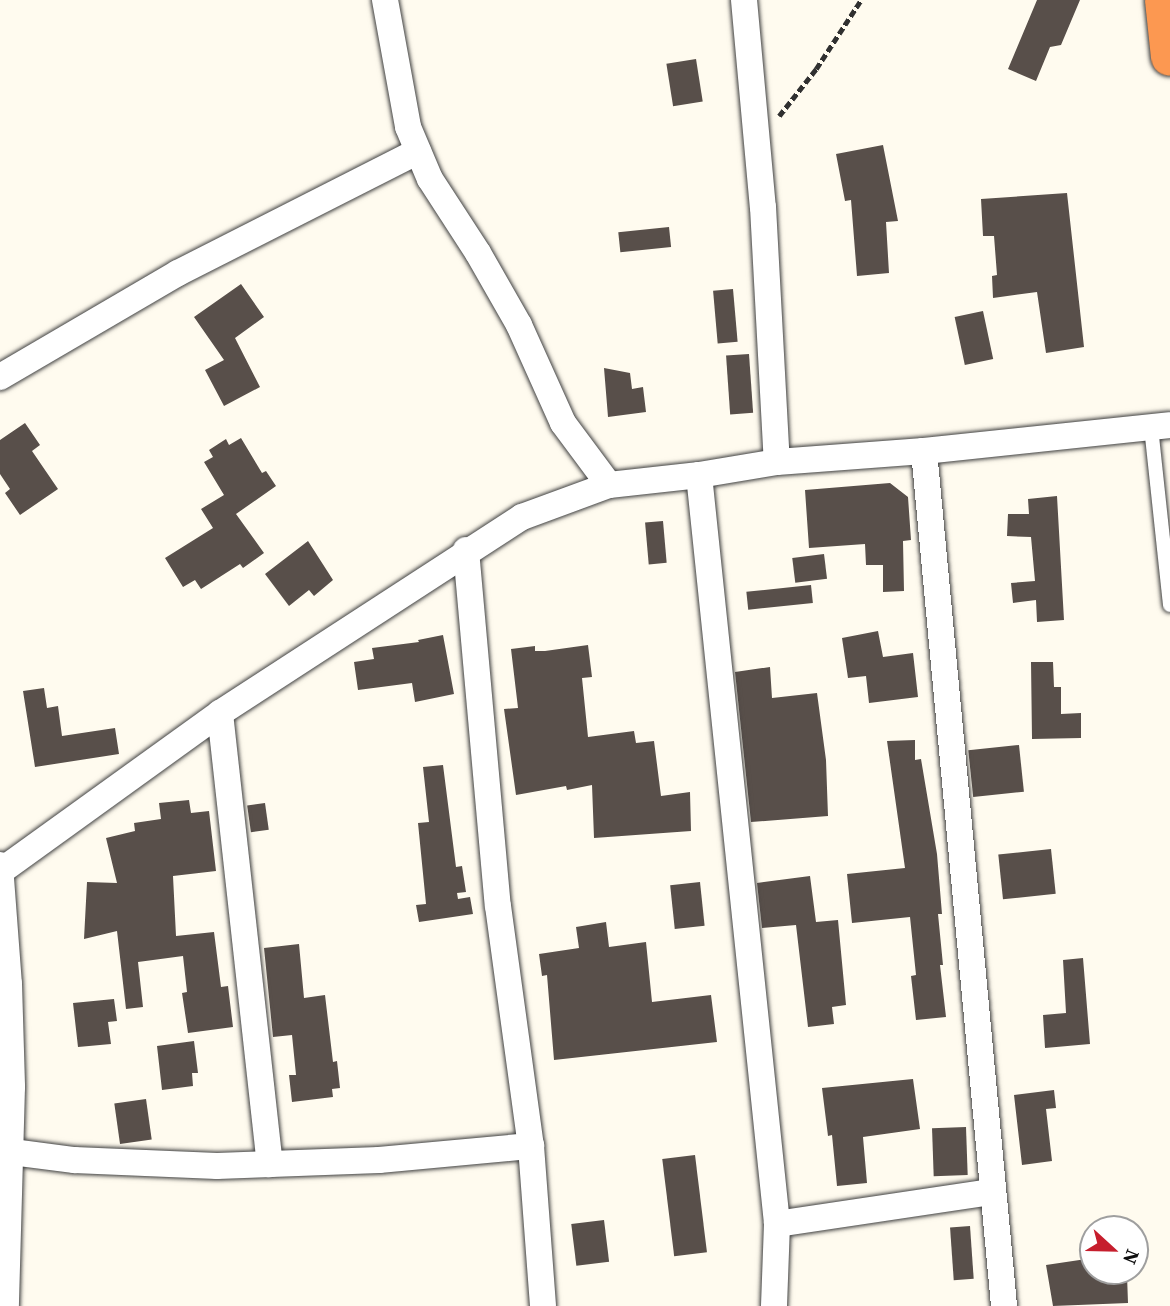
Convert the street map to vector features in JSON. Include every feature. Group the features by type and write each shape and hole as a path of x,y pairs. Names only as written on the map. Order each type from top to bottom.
{"highway":[{"path":"1164,0 1170,57"}],"street":[{"path":"385,0 408,127 430,179 519,325 563,423 608,485"},
{"path":"744,0 773,350 777,462"},
{"path":"0,377 178,273 418,151"},
{"path":"6,1306 12,1152 9,984 1,868 220,713 466,550 522,517 608,485 699,475 777,462 924,452 1161,426"},
{"path":"924,452 991,1192 1004,1306"},
{"path":"699,475 777,1224 774,1306"},
{"path":"466,550 498,906 531,1146 543,1306"},
{"path":"220,713 270,1164"},
{"path":"12,1152 158,1164 270,1164 379,1160 531,1146"},
{"path":"777,1224 991,1192"}],"lane":[{"path":"1161,426 1170,606"}],"path":[{"path":"757,143 816,69 861,0"}],"building":[{"path":"1037,0 1080,0 1061,45 1050,47 1036,81 1008,69"},
{"path":"696,59 703,101 673,106 666,64"},
{"path":"883,145 898,221 886,222 889,273 857,276 851,200 845,201 836,154"},
{"path":"1067,193 1084,347 1046,353 1037,292 993,298 992,276 997,275 994,236 983,236 981,199"},
{"path":"669,227 671,247 620,252 618,232"},
{"path":"241,284 264,317 235,338 260,387 224,406 205,370 224,360 194,317"},
{"path":"733,289 738,342 718,344 713,291"},
{"path":"983,311 993,359 965,365 955,317"},
{"path":"749,354 753,413 730,414 726,356"},
{"path":"604,368 630,373 632,389 643,387 646,412 608,417"},
{"path":"25,423 40,445 32,451 58,489 20,515 5,493 10,489 0,474 0,440"},
{"path":"241,438 262,473 266,471 276,486 236,514 264,553 243,568 240,564 201,589 195,580 183,587 165,558 213,528 201,509 224,495 204,462 213,457 209,450 226,439 229,445"},
{"path":"890,483 908,497 911,540 903,541 904,591 883,592 883,565 866,565 865,544 809,548 805,490"},
{"path":"1057,496 1064,620 1037,622 1036,600 1013,603 1011,583 1035,581 1031,537 1007,536 1008,514 1029,514 1028,499"},
{"path":"663,521 667,563 649,564 645,523"},
{"path":"308,541 333,580 314,596 309,590 289,606 265,574"},
{"path":"824,554 827,579 795,583 792,558"},
{"path":"811,585 813,603 748,610 746,592"},
{"path":"878,631 883,657 913,653 918,697 869,703 866,676 848,678 842,638"},
{"path":"443,635 454,694 415,702 412,683 358,690 354,662 374,659 372,648 419,642 418,640"},
{"path":"588,645 592,677 582,678 588,737 634,731 636,743 654,741 661,796 690,792 691,831 594,838 592,785 567,790 566,786 516,795 504,709 518,708 511,649 535,646 535,651 545,651"},
{"path":"1031,662 1053,662 1054,687 1061,687 1061,714 1081,713 1081,738 1032,739"},
{"path":"770,667 772,698 817,693 826,760 828,816 751,822 735,672"},
{"path":"44,688 47,708 58,706 62,736 115,728 119,754 35,767 23,691"},
{"path":"915,740 915,760 921,759 937,854 942,914 938,914 943,965 940,965 946,1017 916,1020 911,976 916,975 910,917 852,923 847,874 905,868 887,741"},
{"path":"1019,745 1024,792 973,797 968,750"},
{"path":"443,765 456,867 462,866 466,892 457,893 458,899 470,897 473,914 419,922 416,905 426,904 418,823 429,822 423,767"},
{"path":"189,800 191,813 209,811 216,871 173,876 176,936 214,932 221,987 228,986 233,1027 188,1033 182,993 187,992 183,956 138,962 143,1007 126,1009 117,931 84,939 87,882 117,883 106,838 135,831 134,823 161,819 159,803"},
{"path":"265,803 269,830 251,832 247,806"},
{"path":"1051,849 1056,894 1003,899 998,855"},
{"path":"810,876 816,922 838,920 846,1005 832,1007 834,1024 808,1027 796,925 762,928 757,883"},
{"path":"700,882 705,926 675,929 670,885"},
{"path":"606,922 609,947 646,942 652,1002 711,995 717,1042 554,1060 547,975 542,976 539,954 579,948 576,927"},
{"path":"299,944 304,998 325,995 333,1062 337,1061 340,1088 332,1089 333,1097 292,1102 289,1075 296,1075 292,1035 273,1037 264,948"},
{"path":"1083,958 1090,1044 1045,1048 1043,1015 1066,1013 1063,960"},
{"path":"114,999 117,1021 108,1022 111,1044 78,1047 73,1003"},
{"path":"194,1041 198,1073 192,1073 193,1086 162,1090 157,1046"},
{"path":"913,1079 920,1129 863,1137 867,1183 837,1186 832,1135 828,1136 822,1088"},
{"path":"1054,1090 1056,1108 1046,1109 1052,1161 1022,1165 1014,1095"},
{"path":"146,1099 152,1140 120,1144 114,1103"},
{"path":"966,1127 968,1175 934,1176 932,1128"},
{"path":"695,1155 707,1252 674,1256 662,1159"},
{"path":"604,1220 609,1262 576,1266 571,1224"},
{"path":"970,1226 974,1279 954,1280 950,1227"},
{"path":"1079,1260 1079,1285 1127,1285 1128,1303 1053,1306 1046,1265"}]}
